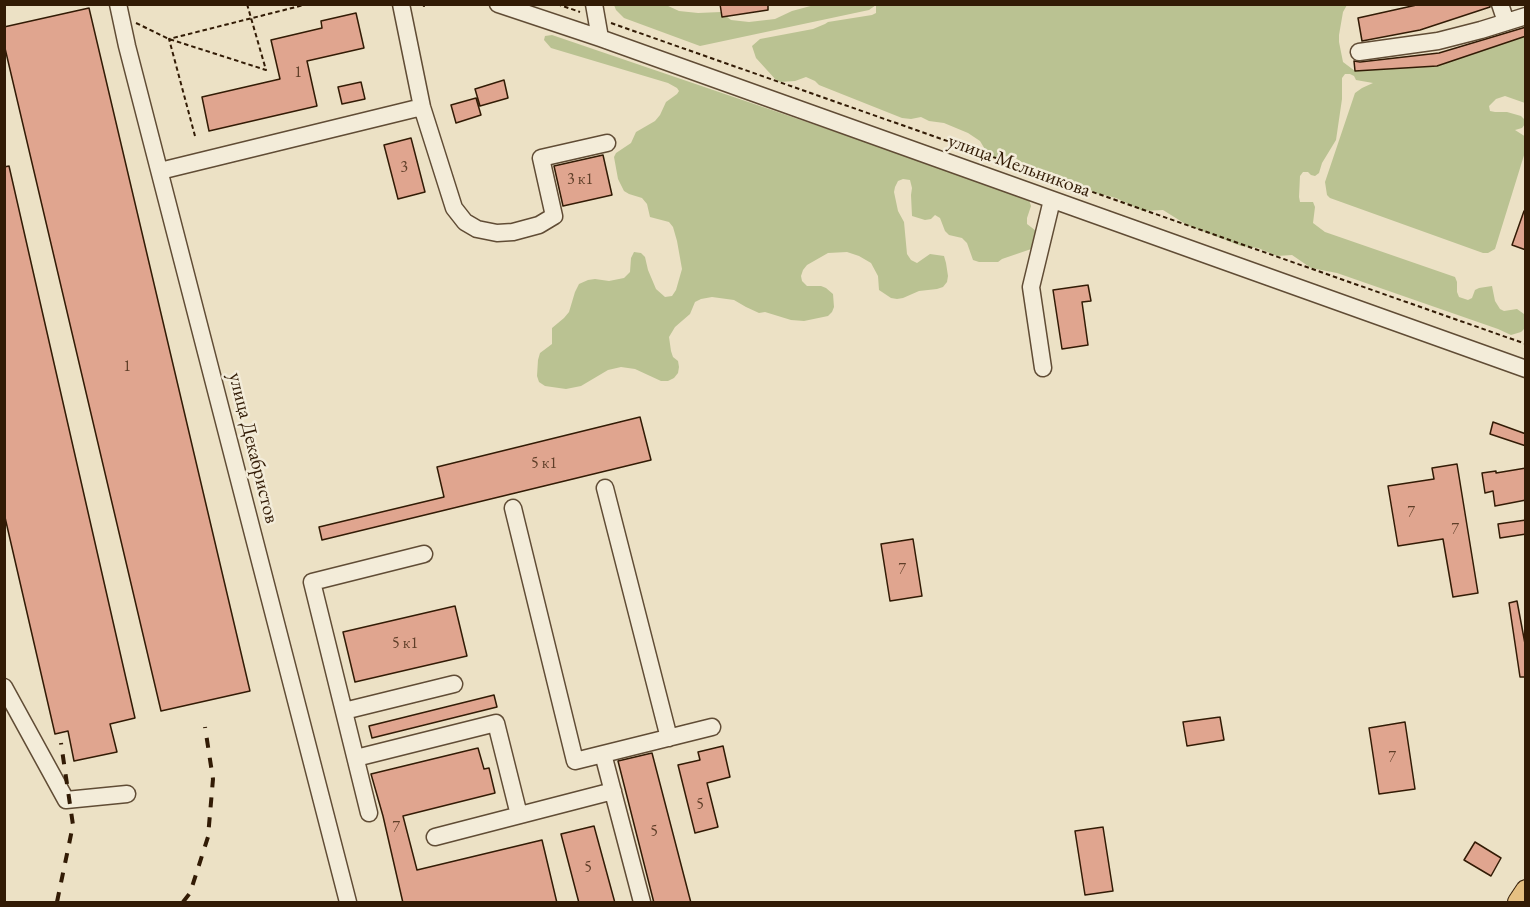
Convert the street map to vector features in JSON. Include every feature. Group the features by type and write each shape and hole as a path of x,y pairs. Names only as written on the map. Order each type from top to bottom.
{"main road":[{"path":"1518,903 1526,890"}],"street":[{"name":"улица Декабристов","path":"118,4 348,903"},
{"path":"401,4 422,107 454,208 465,222 497,233 513,232 539,225 554,216 542,158 607,143"},
{"name":"улица Мельникова","path":"498,4 600,38 1526,369"},
{"path":"1500,4 1506,22"},
{"path":"595,11 600,38"},
{"path":"1359,52 1438,40 1526,16"},
{"path":"160,171 422,107"},
{"path":"1043,368 1031,287 1052,200"},
{"path":"605,488 669,738"},
{"path":"513,508 575,761 712,728"},
{"path":"369,813 312,582 424,554"},
{"path":"344,711 454,684"},
{"path":"4,687 66,800 127,794"},
{"path":"356,758 496,723 519,815"},
{"path":"603,754 642,903"},
{"path":"435,837 613,790"}],"path":[{"path":"129,20 169,39 267,70 247,4"},
{"path":"169,39 308,4"},
{"path":"557,4 595,11 1526,344"},
{"path":"169,39 195,136"}],"green space":[{"path":"818,4 1347,5 1343,12 1339,42 1343,62 1355,71 1437,66 1525,36 1525,103 1505,96 1496,99 1489,106 1490,111 1521,116 1525,124 1522,128 1515,130 1526,137 1525,152 1495,249 1483,253 1327,195 1325,182 1355,93 1373,83 1356,80 1350,74 1345,74 1342,78 1342,99 1336,140 1322,163 1319,173 1315,176 1303,172 1300,176 1299,197 1300,202 1313,202 1315,207 1313,223 1325,232 1455,277 1459,297 1468,300 1472,298 1475,290 1492,286 1495,301 1500,309 1504,311 1517,309 1524,314 1526,324 1524,329 1511,335 1337,273 1311,268 1292,255 1277,256 1258,248 1241,246 1187,225 1163,210 1143,211 1116,198 1087,188 1065,184 1052,172 1032,174 1023,163 1014,157 993,158 989,156 980,141 968,133 921,117 902,118 819,85 806,77 795,81 780,82 756,58 752,46 760,39 813,29 828,22 872,15 876,13 876,5 869,10 700,46 624,18 614,5 666,5 679,11 721,12 731,20 749,22 775,19 792,11"},
{"path":"552,35 971,178 1029,200 1031,206 1027,224 1040,234 1037,247 998,262 973,260 967,243 962,238 949,235 940,218 935,215 925,220 912,216 912,188 910,180 903,179 898,181 894,192 898,211 904,222 907,254 917,263 930,254 944,256 948,276 943,287 919,291 903,298 891,298 879,290 878,276 871,263 847,252 828,253 807,265 801,276 807,286 821,286 833,294 834,307 828,316 804,321 791,320 765,312 759,313 734,300 712,297 701,299 695,302 690,314 675,327 669,337 673,357 678,361 679,367 674,378 661,381 635,369 621,367 608,370 581,386 566,389 545,386 539,382 537,376 540,353 552,344 552,328 569,312 579,284 595,279 609,281 624,278 630,272 634,252 641,253 645,257 656,289 665,297 672,296 682,269 673,227 669,222 650,217 647,204 642,198 624,191 618,179 614,157 616,153 631,143 636,132 655,121 666,102 679,91 668,83 551,48 544,40 545,36"}],"building":[{"path":"720,4 768,4 768,10 722,17"},
{"path":"1421,4 1490,4 1490,7 1420,30 1362,41 1358,18"},
{"path":"89,8 250,691 161,711 4,44 4,27"},
{"path":"356,13 364,48 307,61 317,106 209,131 202,97 280,79 271,40 322,28 321,21"},
{"path":"1526,27 1526,36 1437,66 1355,71 1354,61 1439,53"},
{"path":"504,80 508,98 480,106 475,89"},
{"path":"361,82 365,99 342,104 338,87"},
{"path":"476,98 481,115 456,123 451,105"},
{"path":"411,138 425,192 398,199 384,145"},
{"path":"603,155 612,195 563,206 554,166"},
{"path":"9,166 135,718 110,724 117,752 74,761 68,731 55,734 4,513 4,167"},
{"path":"1524,211 1526,212 1526,250 1512,245"},
{"path":"1088,285 1091,301 1082,302 1088,345 1062,349 1053,290"},
{"path":"640,417 651,460 322,540 319,527 444,497 437,467"},
{"path":"1493,422 1526,434 1526,446 1490,434"},
{"path":"1457,464 1478,593 1453,597 1443,539 1398,546 1388,486 1434,479 1432,468"},
{"path":"1526,468 1526,500 1495,506 1493,491 1485,493 1482,473"},
{"path":"1526,520 1526,534 1500,538 1498,524"},
{"path":"913,539 922,596 890,601 881,544"},
{"path":"1517,601 1526,649 1526,677 1520,677 1509,603"},
{"path":"455,606 467,656 355,682 343,632"},
{"path":"494,695 497,707 372,738 369,726"},
{"path":"1220,717 1224,740 1187,746 1183,722"},
{"path":"1405,722 1415,789 1379,794 1369,728"},
{"path":"723,746 730,777 707,783 718,827 695,833 678,765 700,760 698,752"},
{"path":"478,748 484,769 489,768 495,793 403,816 417,870 542,840 557,903 403,903 371,774"},
{"path":"652,753 691,903 654,903 618,761"},
{"path":"594,826 615,903 579,903 561,834"},
{"path":"1103,827 1113,891 1085,895 1075,831"},
{"path":"1475,842 1501,858 1491,876 1464,860"}],"railway":[{"path":"183,902 190,893 208,837 213,779 205,727"},
{"path":"57,902 73,825 61,743"}]}
